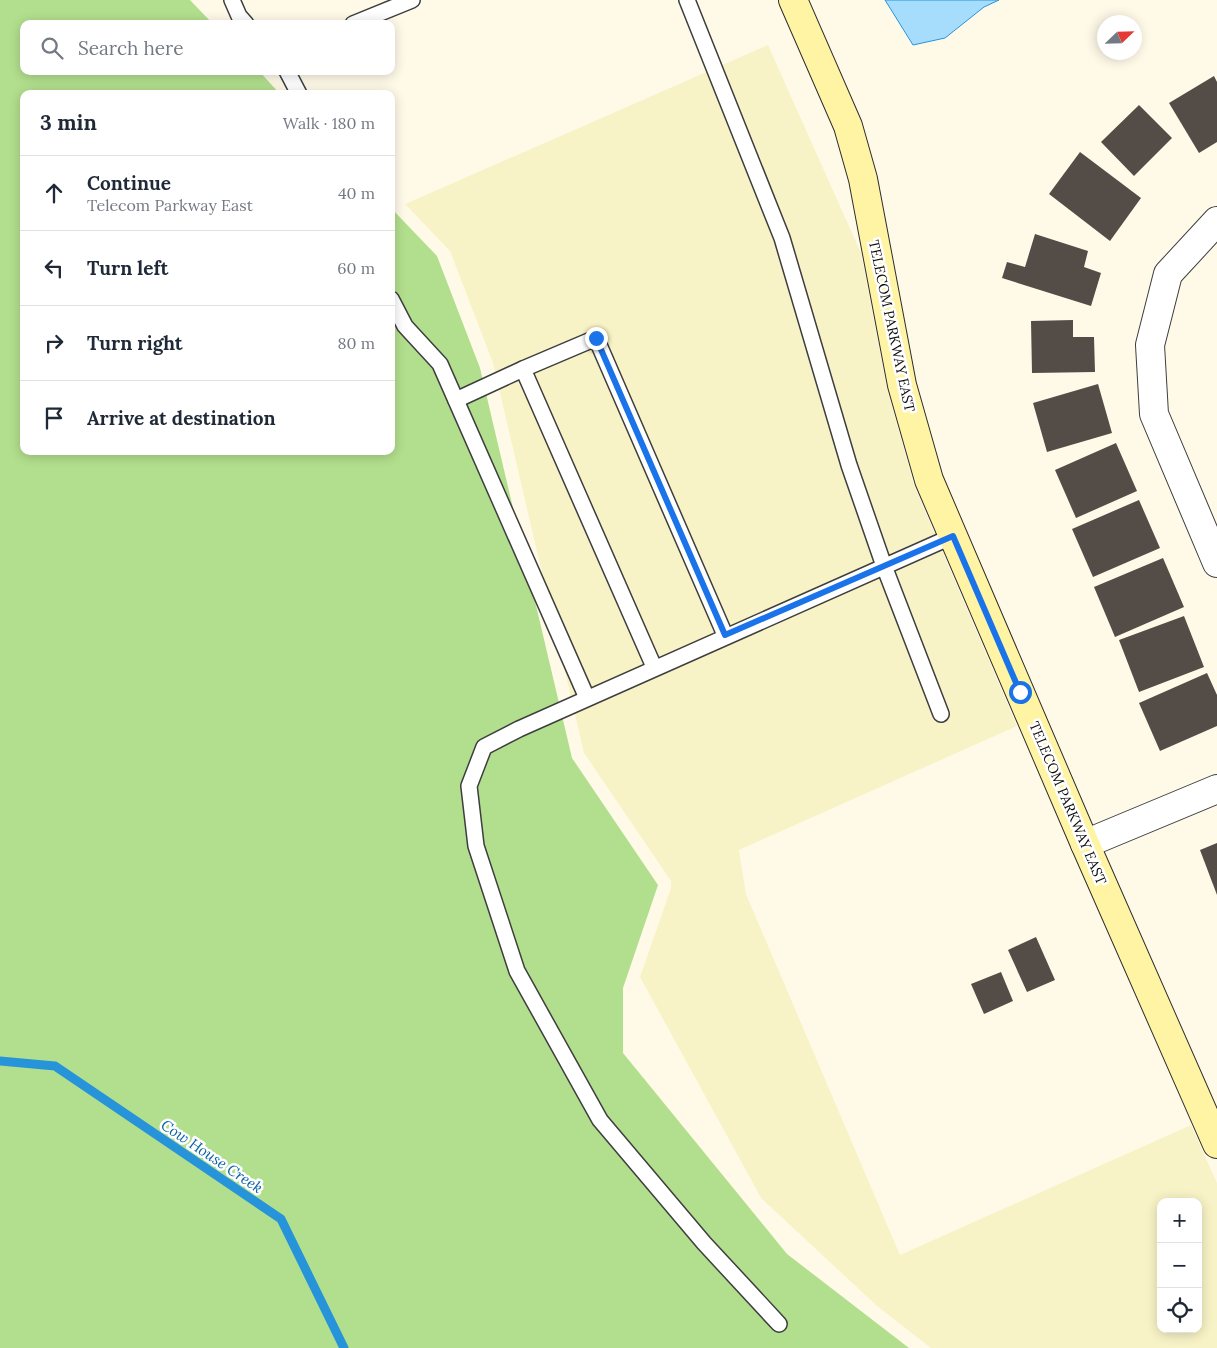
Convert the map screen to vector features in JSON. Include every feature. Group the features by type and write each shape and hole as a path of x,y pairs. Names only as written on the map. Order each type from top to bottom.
{"street":[{"name":"TELECOM PARKWAY EAST","path":"793,0 848,126 863,179 902,385 929,480 1085,844 1217,1144"},
{"path":"1217,221 1168,274 1150,345 1154,414 1217,563"},
{"path":"1085,844 1217,789"}],"lane":[{"path":"232,0 242,20"},
{"path":"364,20 412,0"},
{"path":"687,0 782,238 849,465 884,566 941,714"},
{"path":"289,75 297,90"},
{"path":"395,307 405,326 440,364 587,698"},
{"path":"456,400 596,338 725,635"},
{"path":"524,369 654,667"},
{"path":"779,1324 704,1243 600,1120 517,971 476,846 469,786 484,747 725,635 953,536"}],"shaded area":[{"path":"768,45 861,253 887,388 914,485 1017,726 739,850 746,894 900,1255 1191,1125 1217,1183 1217,1348 931,1348 877,1306 761,1198 640,977 671,888 671,881 584,753 493,363 450,251 405,204"}],"green space":[{"path":"0,0 190,0 209,20 20,20 20,75 263,75 276,90 20,90 20,455 395,455 395,212 437,256 480,368 572,758 658,885 623,988 623,1053 787,1254 909,1348 0,1348"}],"water":[{"path":"885,0 999,0 984,7 945,38 913,45"}],"building":[{"path":"1214,76 1217,82 1217,142 1199,153 1169,103"},
{"path":"1139,105 1172,138 1134,176 1101,142"},
{"path":"1080,152 1141,198 1110,241 1049,194"},
{"path":"1035,234 1088,251 1084,267 1101,273 1091,306 1002,278 1007,262 1025,267"},
{"path":"1073,320 1073,337 1094,337 1095,372 1032,373 1031,321"},
{"path":"1098,384 1112,433 1047,452 1033,403"},
{"path":"1116,443 1137,491 1076,518 1055,470"},
{"path":"1139,500 1160,548 1093,577 1072,529"},
{"path":"1163,558 1184,607 1115,637 1094,587"},
{"path":"1184,616 1204,667 1139,692 1119,640"},
{"path":"1207,673 1217,695 1217,726 1160,751 1139,703"},
{"path":"1217,843 1217,895 1200,850"},
{"path":"1036,937 1055,980 1027,992 1008,950"},
{"path":"1001,972 1013,1001 984,1014 971,984"}],"waterway":[{"name":"Cow House Creek","path":"0,1061 55,1066 281,1219 344,1348"}],"route":[{"path":"596,338 725,635 953,536 1020,692"}]}
